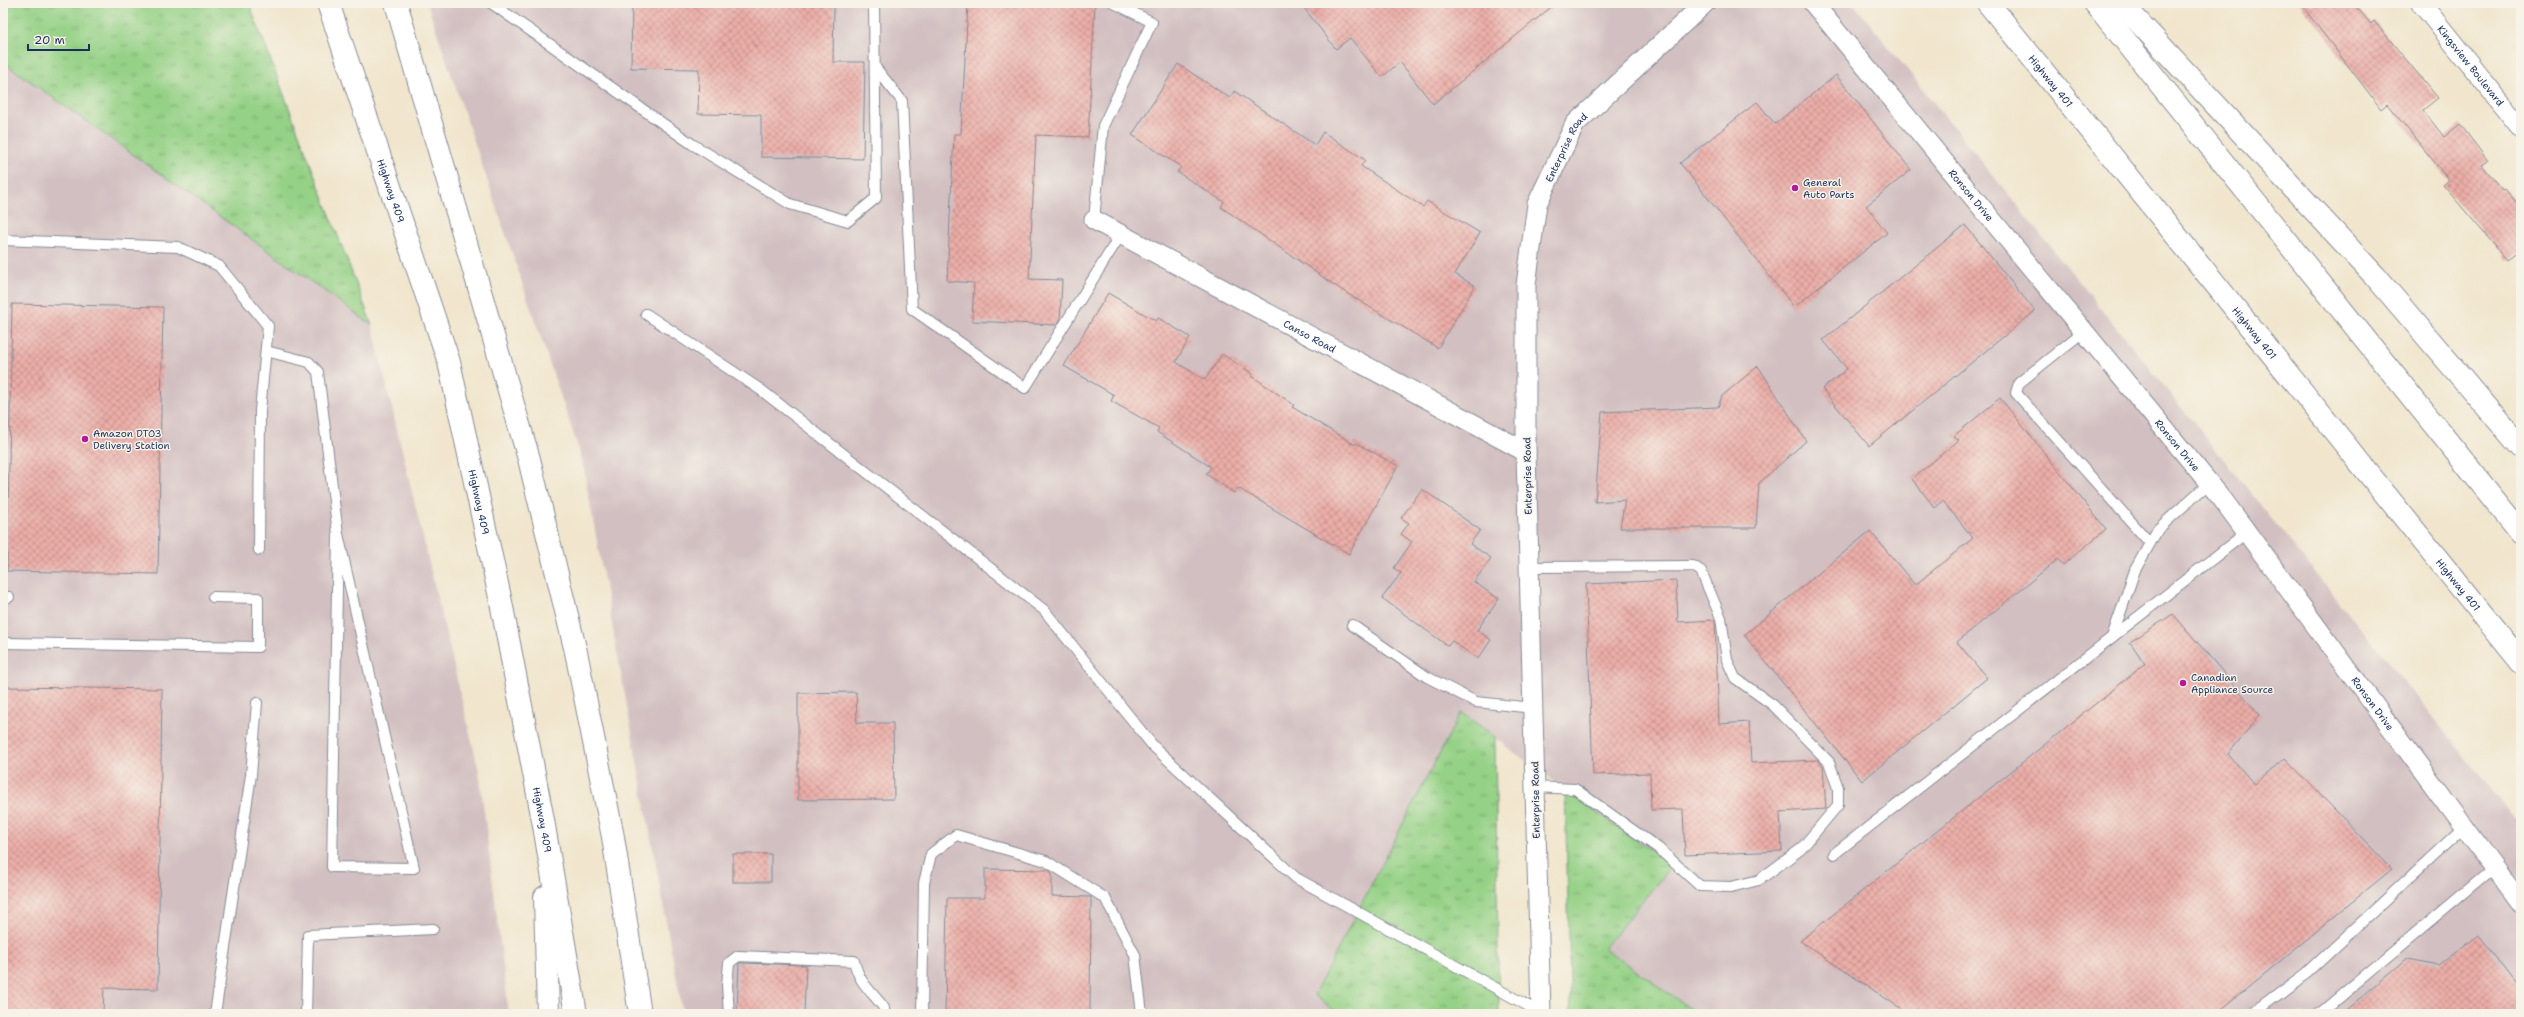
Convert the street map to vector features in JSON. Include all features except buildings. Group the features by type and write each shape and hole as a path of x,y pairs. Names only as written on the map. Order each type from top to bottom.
{"highway":[{"name":"Highway 409","path":"328,3 449,362 502,602 543,820 576,1014"},
{"path":"396,3 529,459 576,652 613,837 654,1014"},
{"name":"Highway 401","path":"1988,3 2521,662"},
{"path":"2095,3 2521,533"},
{"path":"2121,3 2375,276 2521,447"},
{"path":"543,820 548,1014"},
{"path":"613,837 640,1014"}],"street":[{"name":"Enterprise Road","path":"1541,1014 1526,452 1526,285 1538,204 1575,124 1705,3"},
{"name":"Ronson Drive","path":"1813,3 2209,483 2521,904"},
{"name":"Kingsview Boulevard","path":"2421,3 2521,128"},
{"name":"Canso Road","path":"1094,220 1526,452"}],"lane":[{"path":"491,3 692,144 790,204 848,221 876,198 874,3"},
{"path":"1094,220 1103,126 1152,22 1114,3"},
{"path":"875,67 902,101 912,309 1025,388 1121,234"},
{"path":"3,240 178,247 219,266 268,326 260,410 259,550"},
{"path":"646,314 761,390 1044,610 1153,746 1296,878 1541,1014"},
{"path":"2084,332 2019,383 2016,393 2150,543"},
{"path":"266,351 308,362 318,372 338,534 414,868 332,867 338,534"},
{"path":"2112,637 2135,570 2158,529 2209,483"},
{"path":"1834,854 2246,532"},
{"path":"1529,567 1693,566 1702,571 1703,580 1721,618 1727,660 1735,678 1773,705 1829,762 1838,788 1838,805 1801,849 1759,880 1731,888 1700,886 1658,848 1575,789 1534,787"},
{"path":"3,643 258,647 258,598 213,597"},
{"path":"1352,625 1427,677 1476,702 1533,708"},
{"path":"215,1014 251,775 257,703"},
{"path":"2252,1014 2307,973 2464,827"},
{"path":"922,1014 924,883 931,854 956,835 1046,862 1105,898 1135,955 1142,1014"},
{"path":"2319,1014 2494,867"},
{"path":"306,1014 308,935 433,929"},
{"path":"729,1014 727,985 729,963 738,956 854,961 858,977 866,989 884,1008 884,1014"}],"shaded area":[{"path":"427,3 1853,3 2521,826 2521,1014 1698,1014 1604,948 1672,865 1565,790 1461,713 1314,995 1339,1014 683,1014 582,459"},
{"path":"3,62 372,325 479,771 509,1014 3,1014"}],"green space":[{"path":"3,3 249,3 372,325 3,62"},
{"path":"1461,712 1495,737 1499,1014 1339,1014 1314,995"},
{"path":"1565,790 1672,865 1604,948 1698,1014 1571,1014"}],"place":[{"name":"General Auto Parts","path":"1795,188"},
{"name":"Amazon DTO3 Delivery Station","path":"85,439"},
{"name":"Canadian Appliance Source","path":"2183,683"}]}
